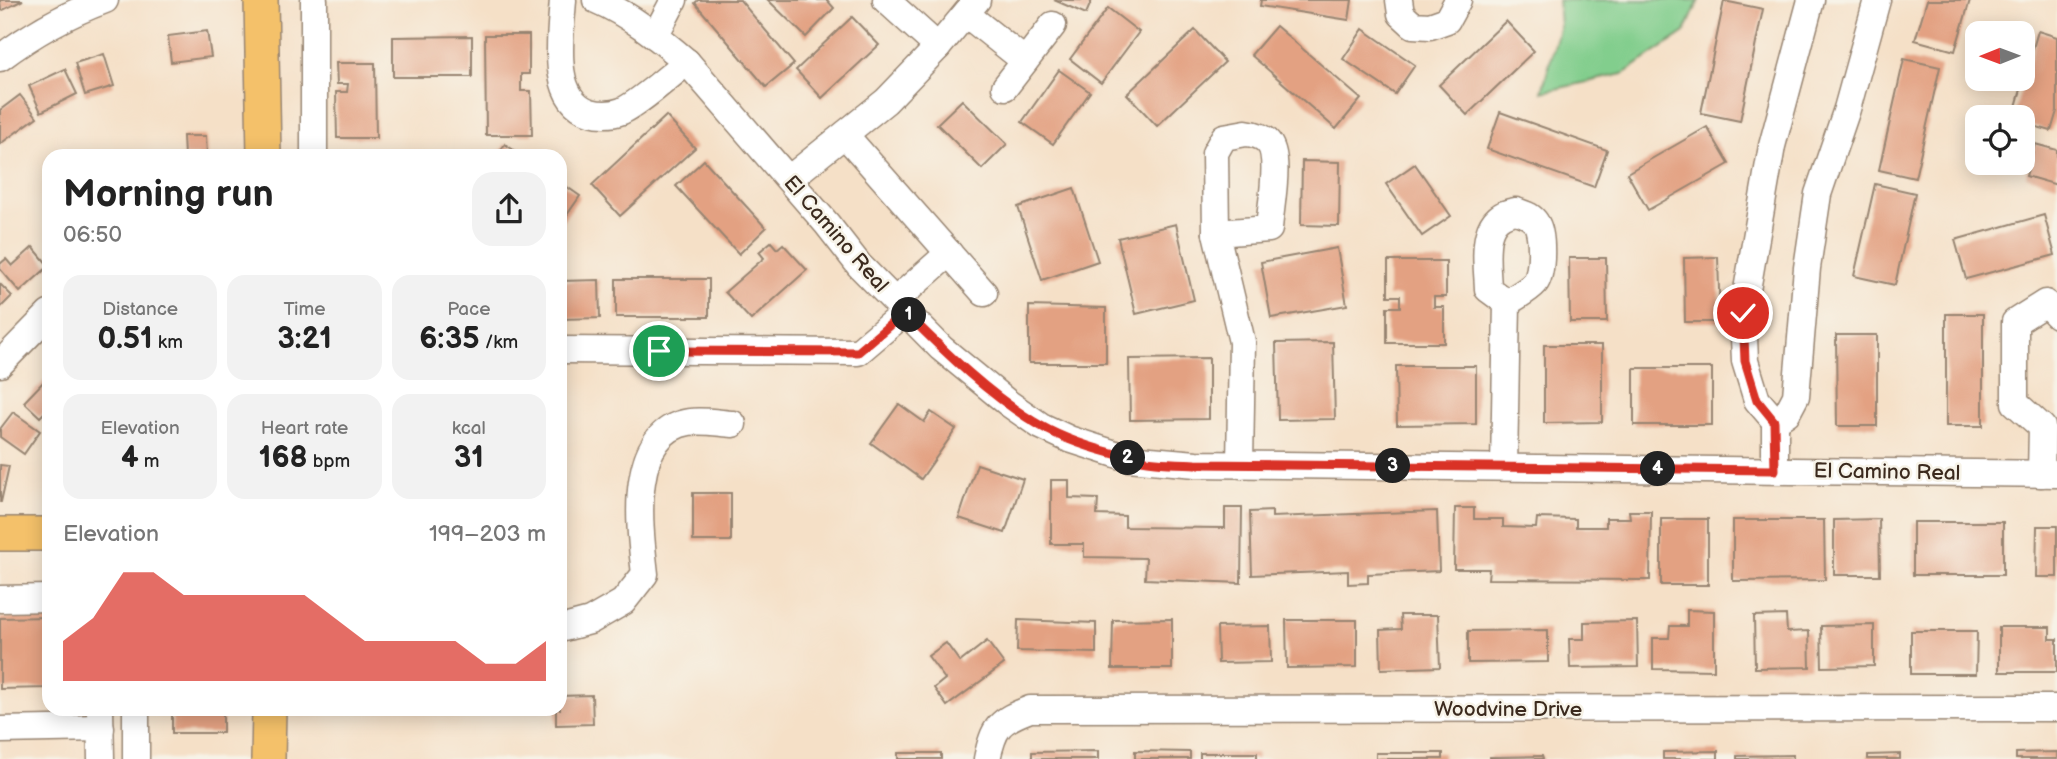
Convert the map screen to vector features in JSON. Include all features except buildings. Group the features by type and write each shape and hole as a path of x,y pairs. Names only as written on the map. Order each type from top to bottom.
{"main road":[{"path":"261,0 264,149"},
{"path":"0,534 42,534"},
{"path":"268,759 269,716"}],"street":[{"path":"0,58 23,41 77,10 106,0"},
{"path":"314,0 314,149"},
{"path":"563,0 560,70 570,99 576,106 600,115 625,110 687,62"},
{"name":"El Camino Real","path":"596,0 655,36 687,62 789,179 859,265 941,348 1008,403 1041,426 1069,439 1138,459 1240,465 2049,474"},
{"path":"655,36 674,0"},
{"path":"886,0 938,47"},
{"path":"1399,0 1401,13 1413,26 1430,26 1447,20 1458,0"},
{"path":"1775,470 1774,421 1757,400 1745,361 1743,313 1772,146 1811,0"},
{"path":"1774,421 1787,413 1796,396 1807,268 1818,194 1847,109 1877,0"},
{"path":"789,179 886,101 938,47 968,6 1025,61"},
{"path":"1006,87 1053,25"},
{"path":"845,135 984,293"},
{"path":"1216,233 1242,342 1240,465"},
{"path":"567,350 858,352 949,253"},
{"path":"1504,467 1507,303"},
{"path":"2049,474 2049,421 2015,403 2015,322 2045,303 2057,315"},
{"path":"0,364 42,321"},
{"path":"567,627 590,621 623,602 645,574 639,496 646,460 663,434 688,422 733,424"},
{"path":"0,599 42,598"},
{"name":"Woodvine Drive","path":"987,759 991,742 1006,718 1030,709 2057,708"},
{"path":"136,716 136,759"},
{"path":"0,730 100,718 101,759"}],"green space":[{"path":"1558,0 1699,0 1685,32 1623,74 1542,92 1560,25"}],"route":[{"path":"659,351 858,352 905,312 941,348 1008,403 1041,426 1069,439 1128,458 1196,464 1775,470 1774,421 1757,400 1745,361 1743,313"}]}
